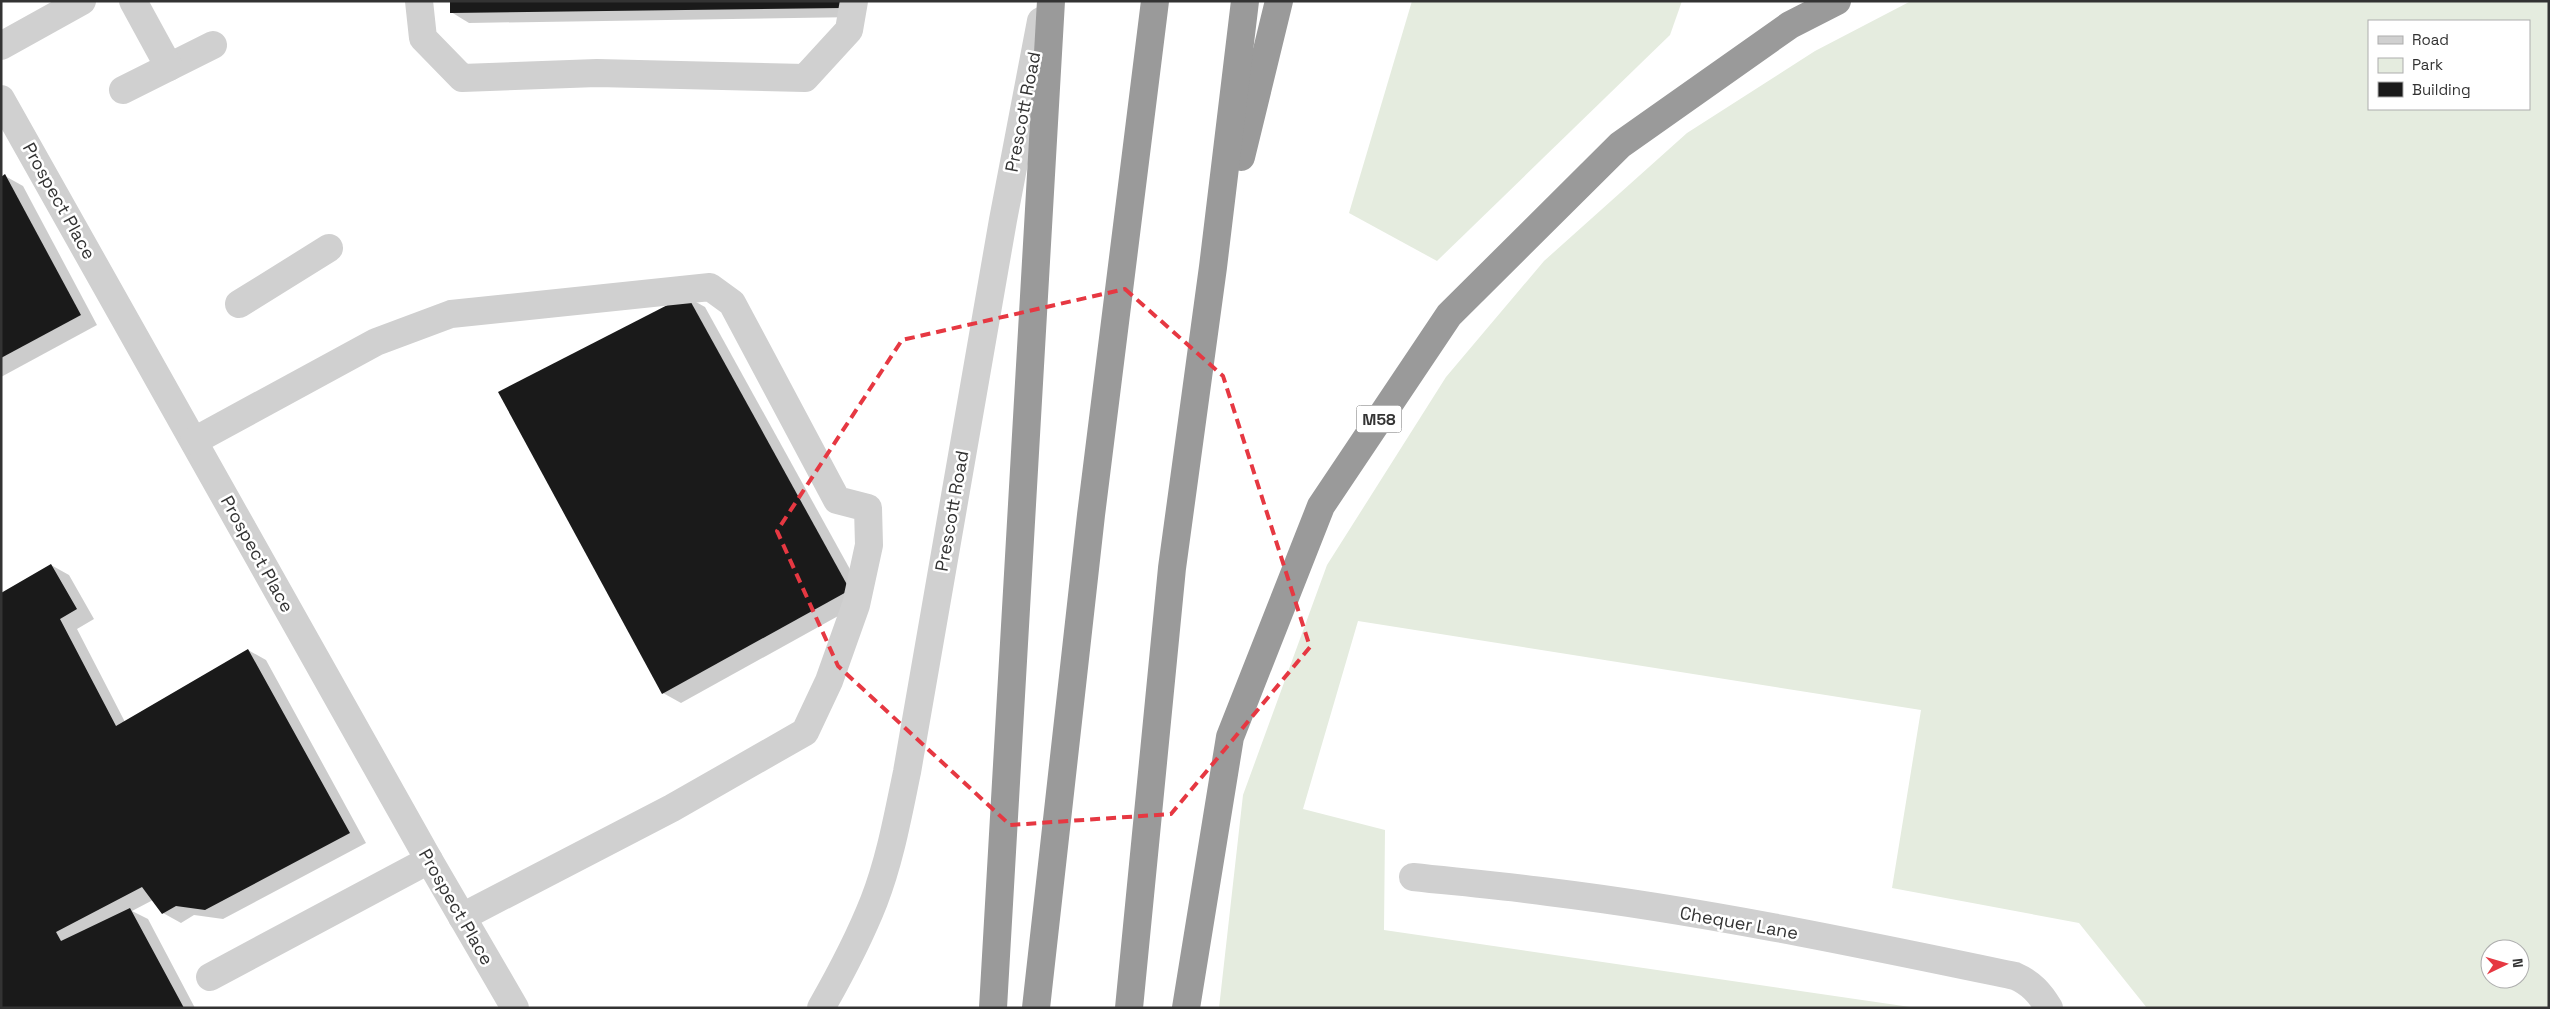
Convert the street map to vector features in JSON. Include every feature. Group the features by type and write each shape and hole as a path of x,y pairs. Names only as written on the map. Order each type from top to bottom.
{"highway":[{"path":"993,1008 1051,1"},
{"path":"1036,1008 1091,515 1156,1"},
{"path":"1129,1008 1172,568 1245,1"},
{"path":"1212,267 1279,1"},
{"name":"M58","path":"1186,1008 1230,737 1321,506 1449,316 1620,145 1790,25 1837,1"}],"street":[{"path":"1,46 82,1"},
{"path":"133,1 169,67"},
{"path":"419,1 423,38 462,78 596,73 805,78 848,30 854,1"},
{"name":"Prescott Road","path":"821,1008 851,956 875,900 891,847 907,772 1003,220 1045,1"},
{"path":"123,90 213,45"},
{"name":"Prospect Place","path":"1,99 429,860 515,1008"},
{"path":"239,304 329,248"},
{"path":"194,441 376,342 451,314 710,287 732,303 836,500 868,508 869,545 856,605 829,681 805,732 672,808 462,917"},
{"path":"210,977 429,860"},
{"name":"Chequer Lane","path":"1414,877 1570,895 1693,914 1884,948 2015,976 2028,982 2041,994 2049,1008"}],"highlighted area":[{"path":"1125,289 1223,376 1310,647 1171,814 1010,825 838,666 777,531 902,340"}],"green space":[{"path":"1412,1 1682,1 1670,35 1437,261 1349,213"},
{"path":"1911,1 2549,1 2549,1008 2147,1008 2079,923 1892,888 1921,710 1358,621 1303,809 1385,830 1384,930 1917,1008 1219,1008 1243,795 1327,565 1446,377 1544,261 1687,133 1815,51"}],"building":[{"path":"450,1 842,1 842,8 450,13"},
{"path":"5,174 81,315 1,358 1,177"},
{"path":"687,295 850,590 662,694 498,392"},
{"path":"51,564 77,609 60,619 116,726 248,649 350,833 205,910 176,906 162,914 142,887 56,932 61,941 130,908 184,1008 1,1008 1,593"}]}
